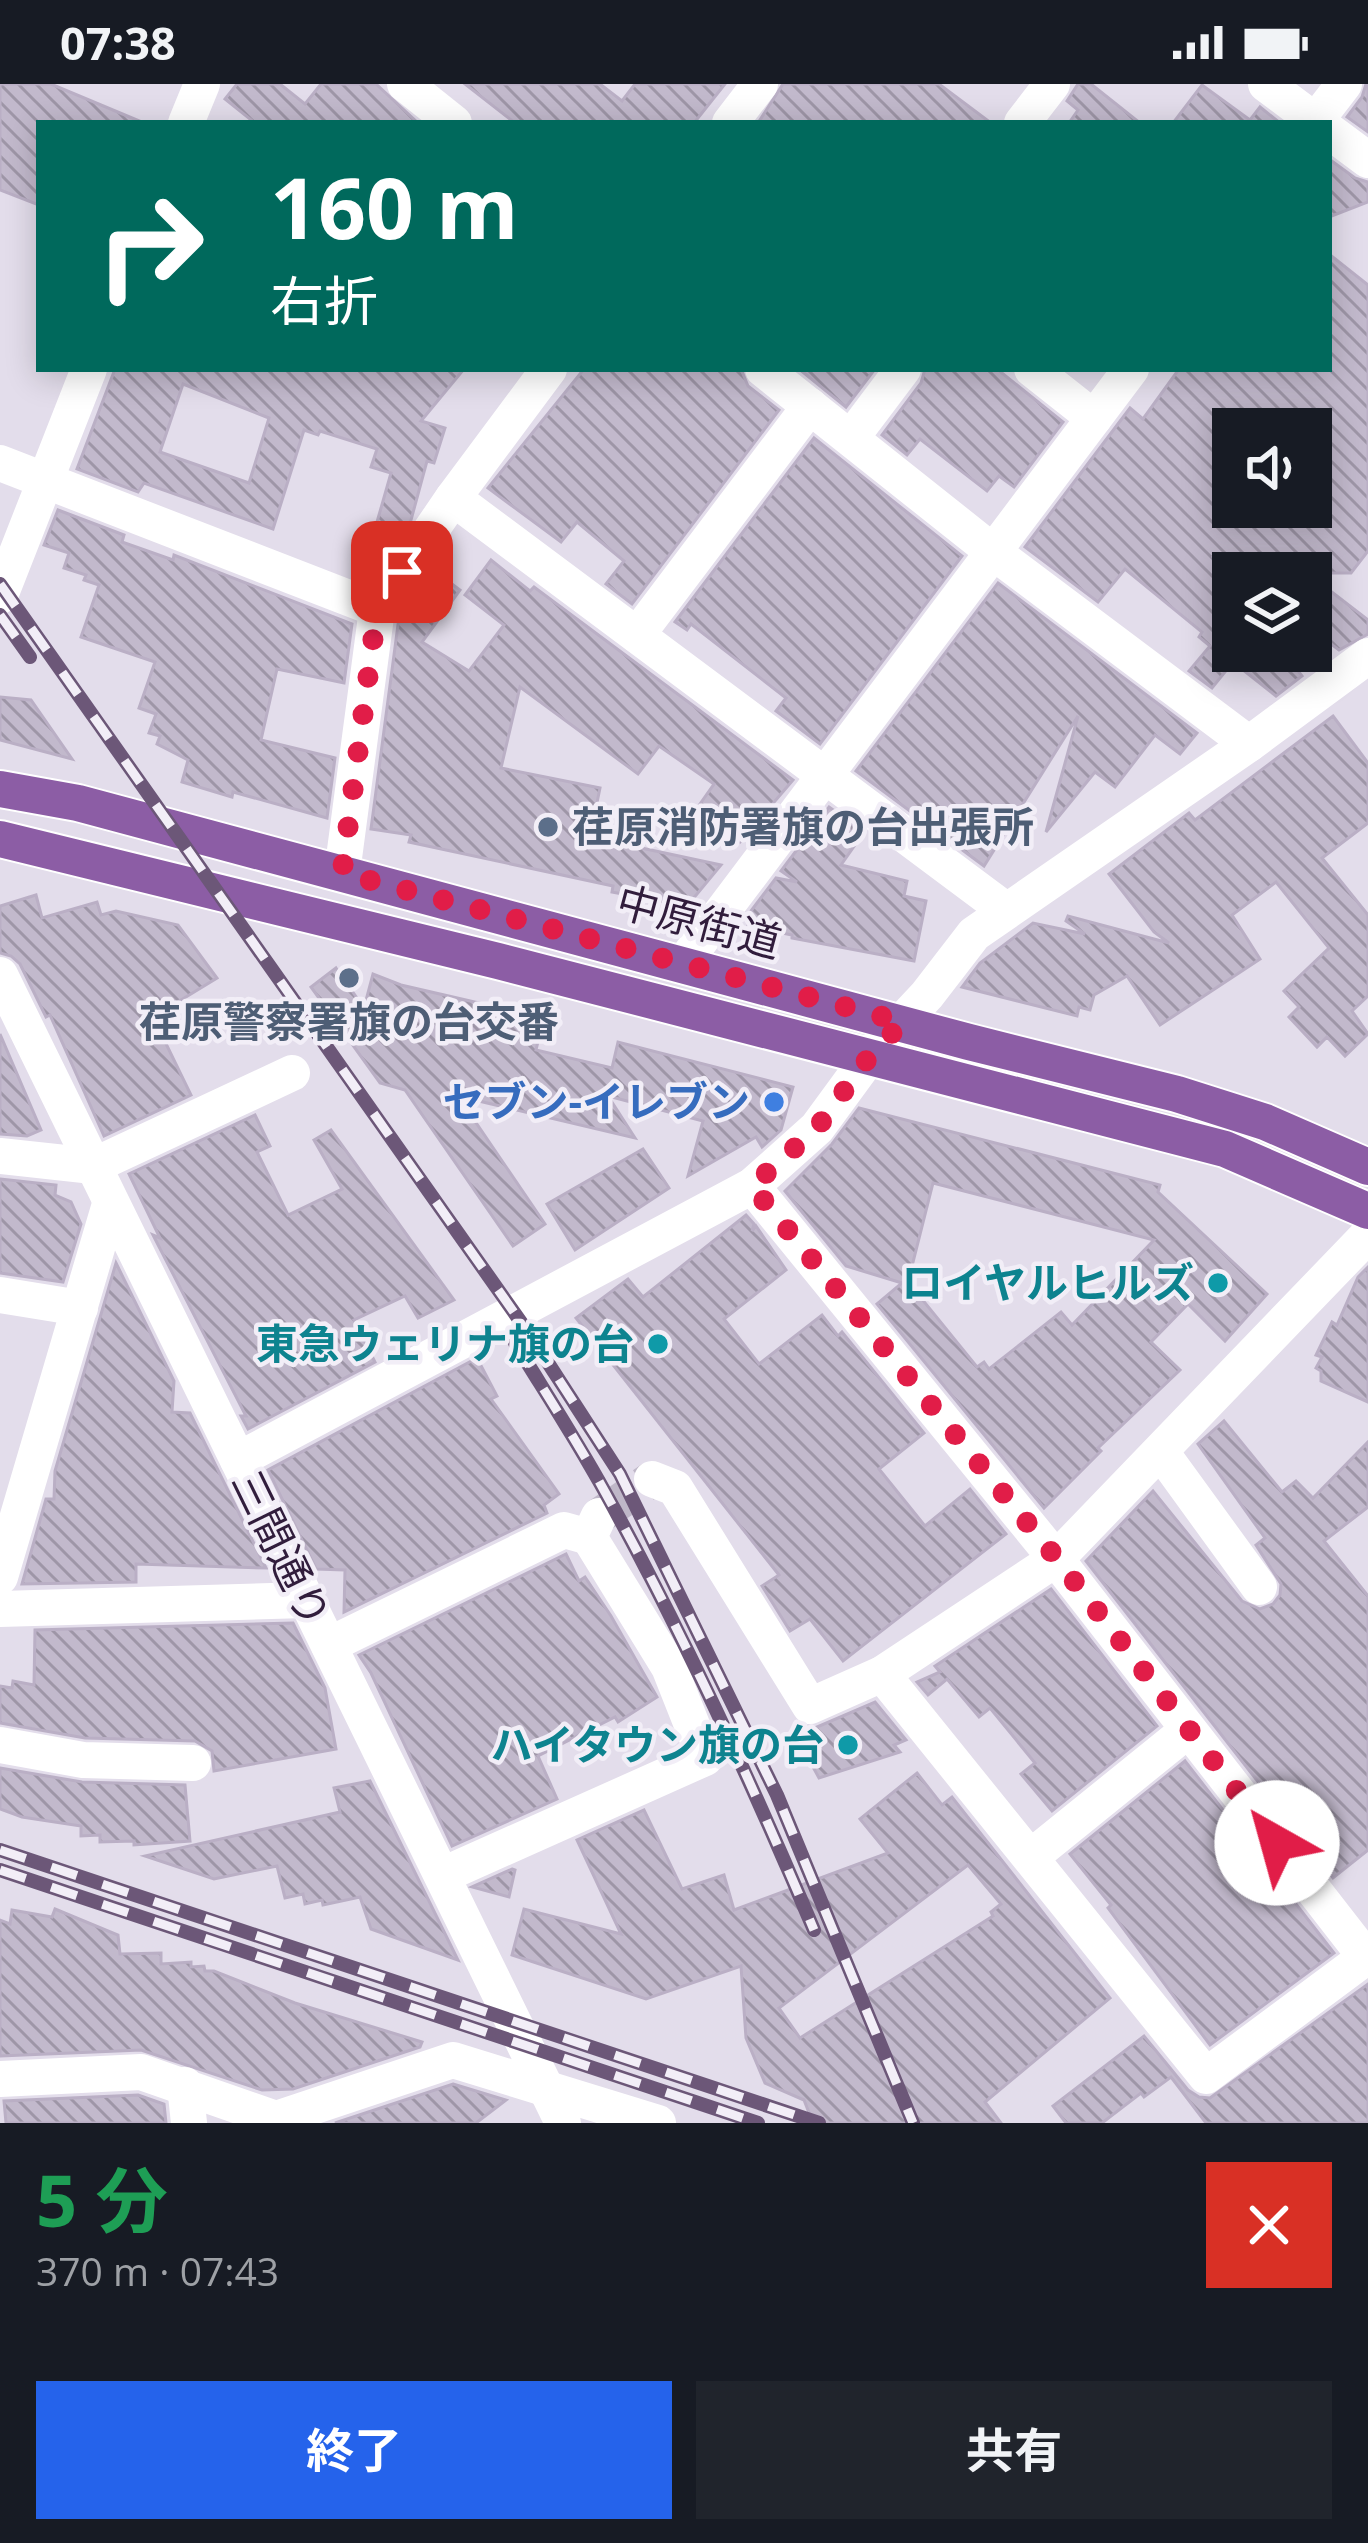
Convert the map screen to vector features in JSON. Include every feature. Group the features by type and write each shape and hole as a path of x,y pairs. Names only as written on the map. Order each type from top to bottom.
{"main road":[{"name":"中原街道","path":"0,789 78,803 1177,1094 1265,1122 1368,1167"},
{"name":"中原街道","path":"0,838 1225,1149 1368,1211"}],"street":[{"path":"187,120 202,84"},
{"path":"405,84 450,120"},
{"path":"732,120 760,84"},
{"path":"1024,120 1052,84"},
{"path":"1266,84 1314,120"},
{"path":"1322,120 1344,84"},
{"path":"1332,134 1368,160"},
{"path":"0,596 88,372"},
{"path":"342,873 377,609 547,372"},
{"path":"768,372 992,551 1249,744"},
{"path":"850,438 901,372"},
{"path":"1036,372 1094,418"},
{"path":"682,964 1129,372"},
{"path":"637,635 810,406"},
{"path":"0,463 377,609"},
{"path":"453,497 1004,909"},
{"path":"238,1460 752,1186 817,1128 869,1057 974,934 1368,656"},
{"name":"三間通り","path":"0,975 563,2123"},
{"path":"0,1156 93,1166 292,1073"},
{"path":"752,1186 1057,1559 1367,1958 1206,2076 882,1674"},
{"path":"2,1561 110,1204"},
{"path":"652,1479 675,1488 810,1706 882,1674 1057,1559 1368,1235"},
{"path":"0,1295 80,1308"},
{"path":"1161,1452 1259,1586"},
{"path":"329,1645 564,1529 594,1527 670,1667 705,1758 443,1875"},
{"path":"0,1609 306,1600"},
{"path":"1030,1857 1188,1730"},
{"path":"0,1745 83,1760 193,1763"},
{"path":"0,2079 141,2072 277,2119 453,2060 658,2123"},
{"path":"185,2085 189,2123"}],"building":[{"path":"0,84 51,84 137,120 36,120 36,204 0,190"},
{"path":"237,84 280,84 305,104 321,84 376,84 415,120 251,120 225,99"},
{"path":"465,84 600,84 622,101 635,84 725,84 696,120 511,120"},
{"path":"783,84 939,84 987,120 760,120"},
{"path":"1078,84 1091,84 1136,120 1071,120 1078,110 1067,101"},
{"path":"1368,84 1368,132 1347,117"},
{"path":"1202,85 1250,120 1175,120"},
{"path":"1260,107 1276,120 1250,120"},
{"path":"1332,161 1368,182 1368,202 1332,216"},
{"path":"1332,256 1368,285 1368,551 1351,573 1332,573 1332,552 1212,552 1212,672 1225,672 1212,688 1189,671 1210,646 1199,637 1202,632 1125,569 1098,602 1025,547 1130,408 1143,419 1177,372 1332,372"},
{"path":"114,372 462,372 421,421 445,428 434,463 427,461 404,530 377,522 391,473 371,467 377,449 320,431 318,435 304,430 273,529 144,483 138,492 77,469","holes":["183,384 269,418 249,483 160,452"]},
{"path":"582,372 742,372 748,386 779,410 632,604 606,584 624,561 577,522 561,542 488,488"},
{"path":"803,372 873,372 846,407"},
{"path":"924,372 1001,372 1063,422 1014,487 999,476 987,491 920,439 907,455 882,435"},
{"path":"814,438 962,556 820,744 776,711 786,698 691,624 687,630 675,622"},
{"path":"58,510 124,535 122,542 173,560 174,555 352,624 344,683 277,669 261,740 335,758 327,818 182,782 188,760 157,744 160,736 149,733 156,714 139,708 155,662 81,637 99,585 64,568 69,553 44,545"},
{"path":"491,560 793,780 740,842 695,811 714,784 659,746 638,774 520,687 501,768 600,788 590,837 721,865 687,906 612,892 613,886 409,842 411,835 371,829 399,617 432,569 460,590 422,642 469,671 504,625 465,595"},
{"path":"998,583 1197,733 1180,754 1155,735 1115,787 1095,772 1046,832 1078,716 984,866 856,771"},
{"path":"1332,592 1368,620 1368,634 1339,650 1332,645"},
{"path":"1246,672 1299,672 1302,676 1276,696"},
{"path":"0,697 31,700 72,759 0,740"},
{"path":"1333,716 1368,763 1368,823 1322,858 1368,915 1368,996 1352,1011 1368,1034 1345,1056 1327,1037 1317,1047 1289,1017 1299,1007 1284,991 1329,948 1276,882 1232,915 1260,959 1160,1025 1127,976 1094,995 1090,1010 1079,1007 1077,1016 962,987 980,963 1033,923 1085,934 1066,921 1068,916 1169,943 1154,932 1109,874 1189,813 1195,820"},
{"path":"829,807 864,832 841,865 907,881 904,896 926,901 914,961 748,926 751,911 776,878 797,882 781,871"},
{"path":"36,895 42,918 97,902 101,915 116,911 178,925 217,978 153,1017 191,1095 104,1136 50,1015 46,1017 20,964 0,953 0,906"},
{"path":"336,968 364,1008 373,974 483,1004 482,1011 542,1025 536,1050 612,1068 618,1042 793,1087 781,1130 762,1147 756,1137 688,1176 703,1121 608,1096 635,1138 466,1098 473,1107 464,1105 545,1224 513,1246 405,1090 380,1083 311,987"},
{"path":"0,1034 41,1130 27,1136 0,1134"},
{"path":"859,1108 1160,1185 1158,1192 1267,1294 1225,1341 1188,1304 1151,1342 1180,1370 1098,1448 1101,1451 1044,1508 877,1304 902,1283 846,1266 785,1191 832,1144","holes":["933,1183 1154,1240 1072,1325 1061,1312 989,1369 984,1362 977,1367 908,1282"]},
{"path":"255,1115 270,1146 257,1152 288,1215 342,1189 314,1140 331,1130 454,1300 418,1318 405,1296 354,1320 375,1362 248,1429 241,1416 246,1416 153,1235 160,1238 129,1174"},
{"path":"643,1149 669,1188 575,1250 547,1204"},
{"path":"0,1179 56,1185 55,1195 71,1202 81,1224 63,1282 0,1273"},
{"path":"746,1215 754,1224 752,1231 756,1226 786,1270 724,1319 759,1364 822,1315 838,1336 842,1332 924,1433 879,1469 925,1526 970,1489 1006,1534 843,1661 810,1619 790,1631 762,1586 779,1575 576,1318 628,1279 643,1297"},
{"path":"116,1263 174,1381 172,1412 190,1413 266,1568 136,1564 136,1582 22,1584 46,1499 54,1499 55,1471"},
{"path":"1368,1267 1368,1402 1321,1381 1316,1368 1322,1357 1316,1355"},
{"path":"477,1358 497,1396 491,1399 559,1494 544,1505 547,1513 344,1612 345,1570 316,1569 268,1470"},
{"path":"1224,1421 1282,1492 1296,1481 1313,1498 1368,1442 1368,1507 1324,1541 1368,1596 1368,1850 1333,1878 1086,1561 1153,1491 1242,1601 1260,1609 1273,1604 1281,1584 1256,1545 1265,1538 1198,1444"},
{"path":"566,1554 579,1581 585,1577 611,1616 657,1697 618,1722 615,1717 538,1756 557,1799 452,1846 359,1655"},
{"path":"1051,1589 1157,1726 1052,1811 1021,1774 1035,1763 990,1708 979,1717 947,1679 928,1695 917,1682 940,1672 935,1666"},
{"path":"293,1623 325,1688 336,1749 214,1771 212,1751 195,1741 85,1738 0,1723 0,1686 12,1688 13,1681 34,1685 35,1630"},
{"name":"ハイタウン旗の台","path":"875,1702 906,1740 894,1745 900,1752 819,1778 796,1736"},
{"path":"1185,1761 1334,1953 1210,2045 1070,1854"},
{"path":"0,1768 82,1782 185,1785 190,1841 100,1842 100,1835 81,1836 81,1826 0,1809"},
{"path":"917,1773 942,1805 952,1797 1110,1998 985,2102 1001,2123 813,2123 804,2100 765,2083 746,2038 741,1966 646,1999 512,1955 524,1909 621,1934 577,1840 644,1810 682,1889 724,1875 734,1910 888,1853 860,1819","holes":["968,1865 1001,1904 991,1912 993,1916 800,2038 779,2008"]},
{"path":"370,1781 458,1960 371,1929 360,1897 323,1905 322,1900 305,1904 303,1894 285,1898 277,1866 214,1879 145,1856 340,1812 334,1788"},
{"path":"512,1869 509,1897 472,1887"},
{"path":"55,1909 118,1935 120,1954 161,1953 161,1964 191,1962 191,1967 204,1966 205,1971 295,2003 422,2042 420,2047 293,2089 262,2090 141,2050 0,2056 0,1920 10,1924 12,1910 52,1917"},
{"path":"1368,1984 1368,2123 1206,2123 1171,2077 1102,2123 1066,2123 1053,2106 1144,2036 1188,2090 1210,2098"},
{"path":"453,2084 506,2100 476,2123 335,2123"},
{"path":"138,2095 164,2104 166,2123 6,2123 4,2101"}],"tunnel":[{"path":"599,1516 652,1479"}],"railway":[{"path":"0,584 530,1335 620,1474 777,1795 913,2123"},
{"path":"0,615 30,657"},
{"path":"515,1343 594,1473 662,1599 814,1930"},
{"path":"0,1850 819,2123"},
{"path":"0,1870 758,2123"}],"place":[{"name":"荏原消防署旗の台出張所","path":"548,827"},
{"name":"荏原警察署旗の台交番","path":"349,978"},
{"name":"セブン-イレブン","path":"774,1102"},
{"name":"ロイヤルヒルズ","path":"1218,1283"},
{"name":"東急ウェリナ旗の台","path":"658,1344"},
{"name":"ハイタウン旗の台","path":"848,1745"}],"route":[{"path":"402,572 377,609 342,873 903,1022 869,1057 817,1128 752,1186 1057,1559 1277,1843"}]}
